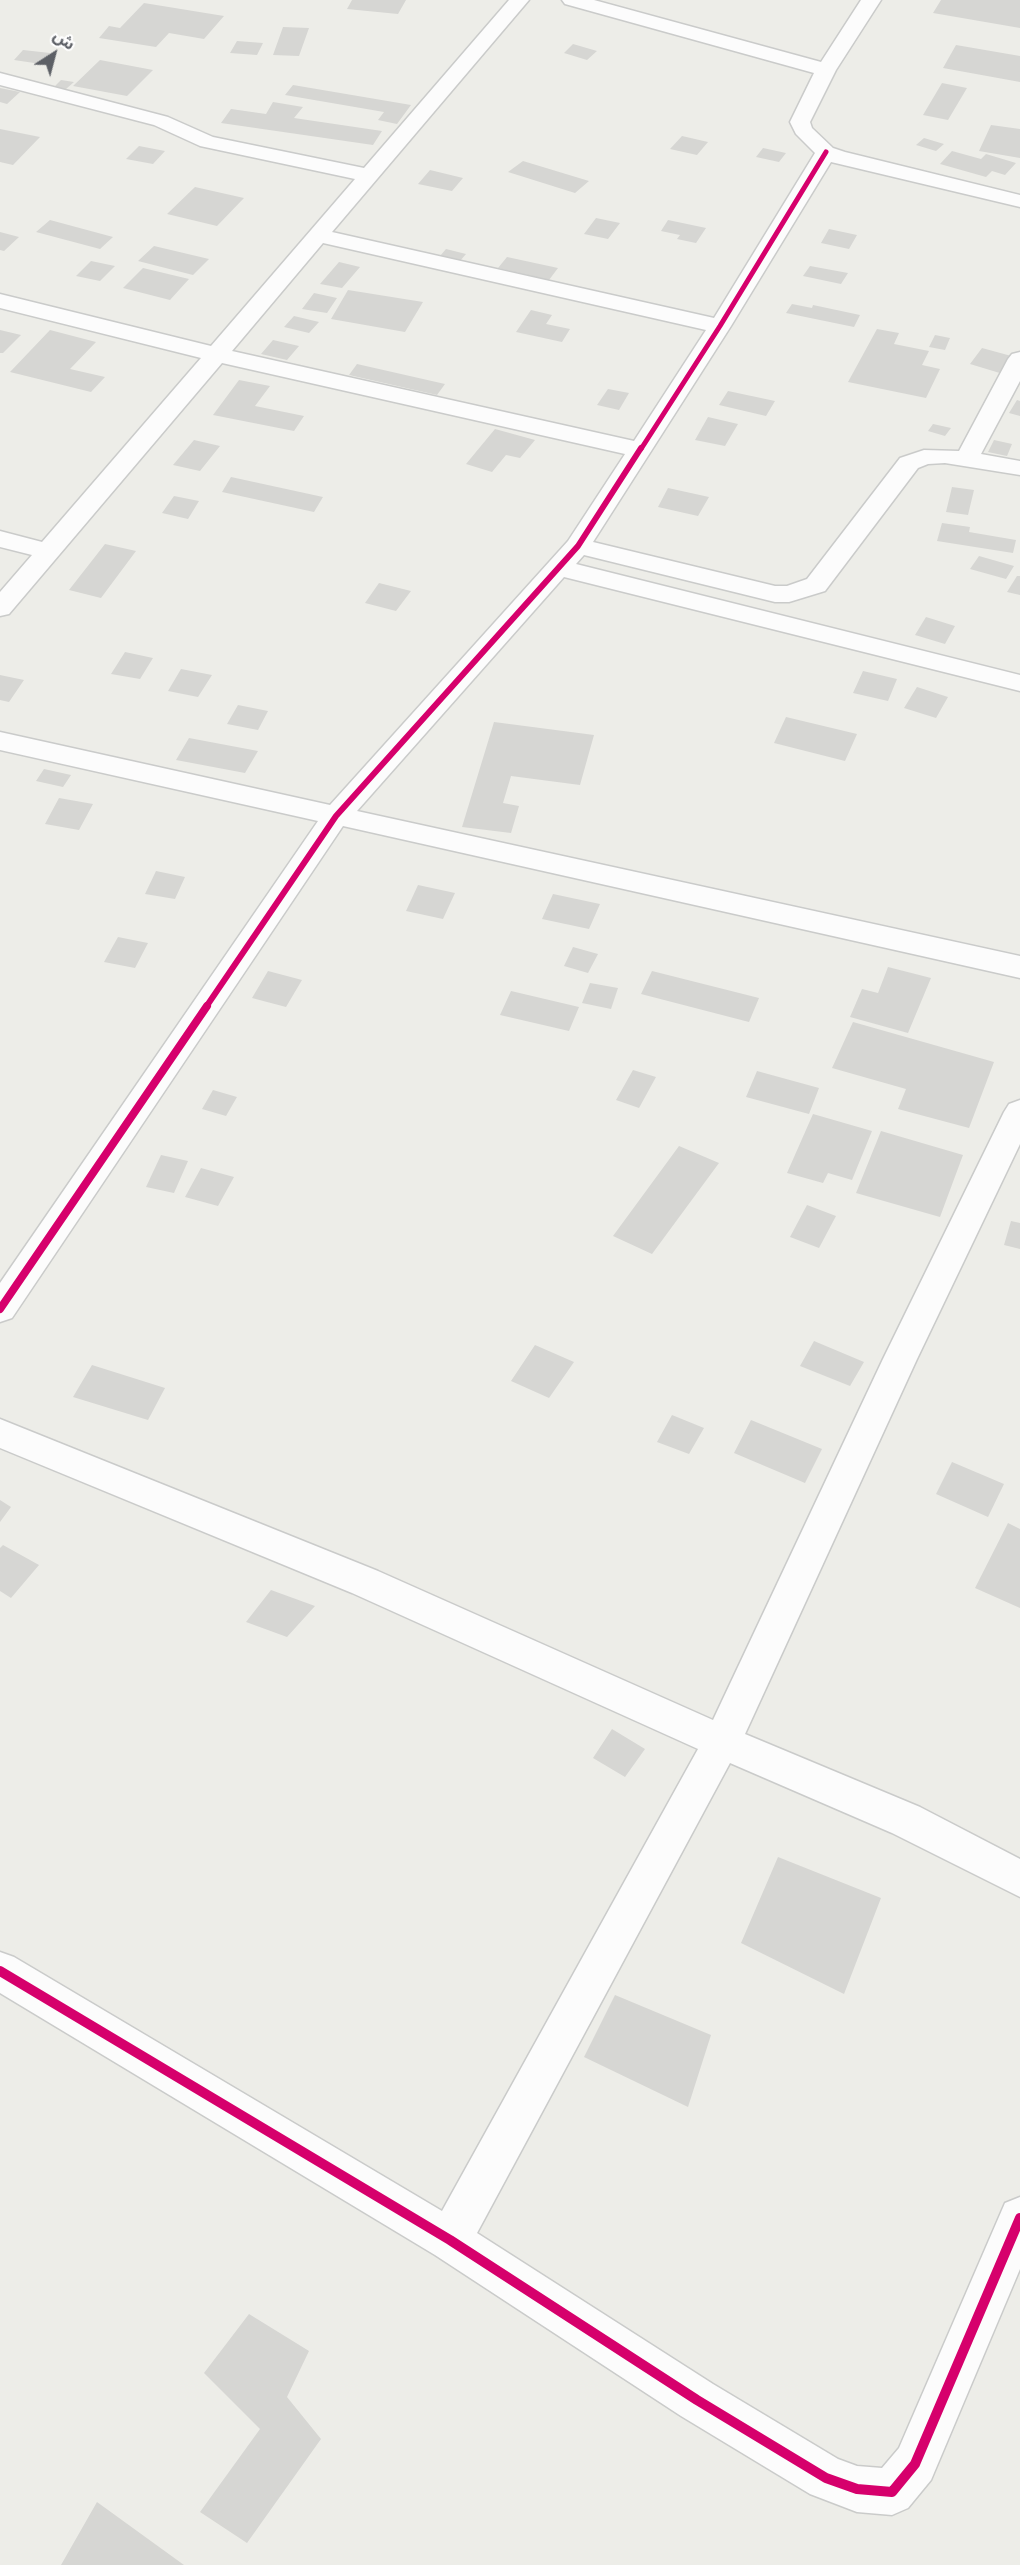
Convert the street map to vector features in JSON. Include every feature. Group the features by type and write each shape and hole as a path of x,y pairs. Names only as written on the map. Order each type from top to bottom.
{"street":[{"path":"0,608 46,551 218,355 519,0"},
{"path":"572,0 826,70"},
{"path":"871,0 826,70 800,122 810,138 826,152 852,162 1020,201"},
{"path":"0,79 161,121 207,142 370,176"},
{"path":"0,1309 336,816 561,568 578,546 720,326 826,152"},
{"path":"319,237 720,326"},
{"path":"0,301 218,355 640,450"},
{"path":"967,458 1020,359"},
{"path":"578,546 775,594 803,591 816,585 824,576 909,463 924,457 945,456 1020,468"},
{"path":"0,539 46,551"},
{"path":"561,568 1020,683"},
{"path":"0,741 1020,967"},
{"path":"450,2240 722,1742 905,1348 1020,1112"},
{"path":"0,1433 333,1569 722,1742 906,1820 1020,1879"},
{"path":"0,1971 450,2240 687,2394 826,2478 857,2489 892,2492 915,2464 1020,2218"}],"building":[{"path":"352,0 406,0 398,14 347,9"},
{"path":"941,0 1020,0 1020,28 933,13"},
{"path":"144,3 224,16 204,39 169,33 156,47 99,38 109,26 120,28"},
{"path":"283,27 309,28 299,56 273,55"},
{"path":"237,41 263,43 257,55 230,53"},
{"path":"573,44 597,51 587,60 564,53"},
{"path":"956,45 1020,56 1020,82 943,68"},
{"path":"23,50 50,53 41,64 14,60"},
{"path":"100,60 153,70 127,96 73,86"},
{"path":"61,80 74,82 66,89 54,87"},
{"path":"942,83 967,88 948,120 923,115"},
{"path":"293,85 411,105 397,124 378,120 384,112 285,95"},
{"path":"0,88 20,92 7,104 0,102"},
{"path":"273,102 303,107 294,118 382,131 373,145 221,123 231,109 266,114"},
{"path":"991,125 1020,129 1020,158 979,151"},
{"path":"0,129 40,137 13,165 0,162"},
{"path":"682,136 708,142 697,155 670,149"},
{"path":"924,138 944,144 936,151 916,145"},
{"path":"139,146 165,151 153,164 126,159"},
{"path":"763,148 786,153 779,162 756,157"},
{"path":"952,151 981,159 986,154 1016,163 1005,175 992,171 986,177 940,164"},
{"path":"523,161 589,181 575,193 508,172"},
{"path":"430,170 463,178 452,191 418,184"},
{"path":"195,187 244,198 217,226 167,214"},
{"path":"596,218 620,223 608,239 584,234"},
{"path":"50,220 113,237 100,249 36,232"},
{"path":"668,220 706,228 696,243 677,239 680,235 661,231"},
{"path":"829,229 857,235 849,249 821,243"},
{"path":"0,232 19,237 4,251 0,250"},
{"path":"154,246 209,259 193,275 138,261"},
{"path":"446,249 466,254 460,261 440,256"},
{"path":"507,257 558,268 549,280 498,268"},
{"path":"91,261 115,266 100,281 76,276"},
{"path":"339,262 360,267 342,288 320,284"},
{"path":"810,266 848,273 841,284 803,276"},
{"path":"143,268 189,279 170,300 123,288"},
{"path":"348,290 423,302 405,332 331,319"},
{"path":"314,293 337,298 327,313 302,309"},
{"path":"792,304 812,308 813,305 860,315 854,327 786,313"},
{"path":"531,310 552,315 546,324 570,329 562,342 516,332"},
{"path":"294,316 319,322 309,333 284,327"},
{"path":"877,329 899,333 894,344 929,351 922,365 940,369 926,398 848,382"},
{"path":"0,330 21,335 3,353 0,353"},
{"path":"50,330 96,342 70,369 105,377 91,392 10,372"},
{"path":"935,335 950,338 945,350 929,347"},
{"path":"273,340 299,346 287,360 261,354"},
{"path":"982,348 1015,357 1003,374 970,364"},
{"path":"357,364 445,384 437,395 349,375"},
{"path":"239,380 270,386 255,406 304,416 294,431 213,415"},
{"path":"608,389 629,393 619,410 597,405"},
{"path":"728,391 775,401 766,416 719,405"},
{"path":"1017,400 1020,401 1020,416 1009,413"},
{"path":"708,417 738,424 725,446 695,440"},
{"path":"933,424 951,428 945,436 928,431"},
{"path":"495,429 535,440 520,458 506,455 492,472 466,464"},
{"path":"194,440 220,446 200,471 173,465"},
{"path":"994,440 1012,444 1007,456 988,452"},
{"path":"231,477 323,497 314,512 222,492"},
{"path":"952,487 974,490 968,515 946,512"},
{"path":"668,488 709,497 698,516 658,507"},
{"path":"174,496 199,501 188,519 162,513"},
{"path":"942,523 970,527 969,532 1016,540 1013,553 937,541"},
{"path":"105,544 136,551 101,598 69,590"},
{"path":"979,556 1014,566 1006,579 970,569"},
{"path":"1017,576 1020,576 1020,595 1007,592"},
{"path":"379,583 411,591 396,611 365,603"},
{"path":"926,617 955,626 945,644 915,635"},
{"path":"125,652 153,658 140,679 111,674"},
{"path":"181,669 212,675 198,697 168,691"},
{"path":"863,671 897,679 888,701 853,693"},
{"path":"0,675 24,680 9,702 0,700"},
{"path":"917,687 948,697 936,718 904,708"},
{"path":"238,705 268,711 258,730 227,724"},
{"path":"786,717 857,734 845,761 774,743"},
{"path":"494,722 594,735 580,785 511,776 503,803 519,806 511,833 462,827"},
{"path":"189,738 258,751 245,773 176,760"},
{"path":"44,769 71,775 63,787 36,781"},
{"path":"59,798 93,804 79,830 45,824"},
{"path":"156,871 185,877 175,899 145,894"},
{"path":"418,885 455,893 443,919 406,911"},
{"path":"553,894 600,904 589,929 542,919"},
{"path":"118,937 148,943 135,968 104,962"},
{"path":"573,947 598,954 588,973 564,966"},
{"path":"888,967 931,978 908,1033 850,1017 862,989 878,993"},
{"path":"268,971 302,980 286,1007 252,998"},
{"path":"652,971 759,998 749,1022 641,994"},
{"path":"590,983 618,988 611,1009 582,1003"},
{"path":"511,991 579,1007 569,1031 500,1015"},
{"path":"853,1022 994,1062 969,1128 898,1109 906,1089 832,1068"},
{"path":"633,1070 656,1077 639,1108 616,1100"},
{"path":"757,1071 819,1088 809,1114 746,1097"},
{"path":"213,1090 237,1097 226,1116 202,1109"},
{"path":"813,1114 872,1131 852,1180 828,1173 823,1183 787,1173"},
{"path":"881,1131 963,1155 940,1217 856,1193"},
{"path":"679,1146 719,1163 652,1254 613,1236"},
{"path":"161,1155 188,1161 174,1193 146,1187"},
{"path":"201,1168 234,1177 218,1206 185,1197"},
{"path":"807,1205 836,1216 819,1248 790,1237"},
{"path":"1011,1221 1020,1223 1020,1249 1004,1245"},
{"path":"814,1341 864,1362 850,1386 800,1366"},
{"path":"535,1345 574,1362 549,1398 511,1381"},
{"path":"92,1365 165,1388 148,1420 73,1397"},
{"path":"672,1415 704,1428 689,1454 657,1442"},
{"path":"751,1420 822,1449 805,1483 734,1453"},
{"path":"952,1462 1004,1484 988,1517 936,1494"},
{"path":"0,1500 11,1507 0,1522"},
{"path":"1008,1523 1020,1529 1020,1608 975,1588"},
{"path":"3,1545 39,1565 11,1598 0,1591 0,1548"},
{"path":"271,1590 315,1606 287,1637 246,1622"},
{"path":"612,1729 645,1749 625,1777 593,1758"},
{"path":"778,1857 881,1898 844,1994 741,1943"},
{"path":"615,1995 711,2035 688,2107 584,2057"},
{"path":"249,2314 309,2351 287,2397 321,2439 247,2543 200,2512 260,2429 204,2373"},
{"path":"97,2502 184,2565 61,2565"}],"cycle path":[{"path":"0,1309 336,816 578,546 720,326 826,152"},
{"path":"0,1971 450,2240 697,2400 826,2478 857,2489 892,2492 915,2464 1020,2218"}]}
